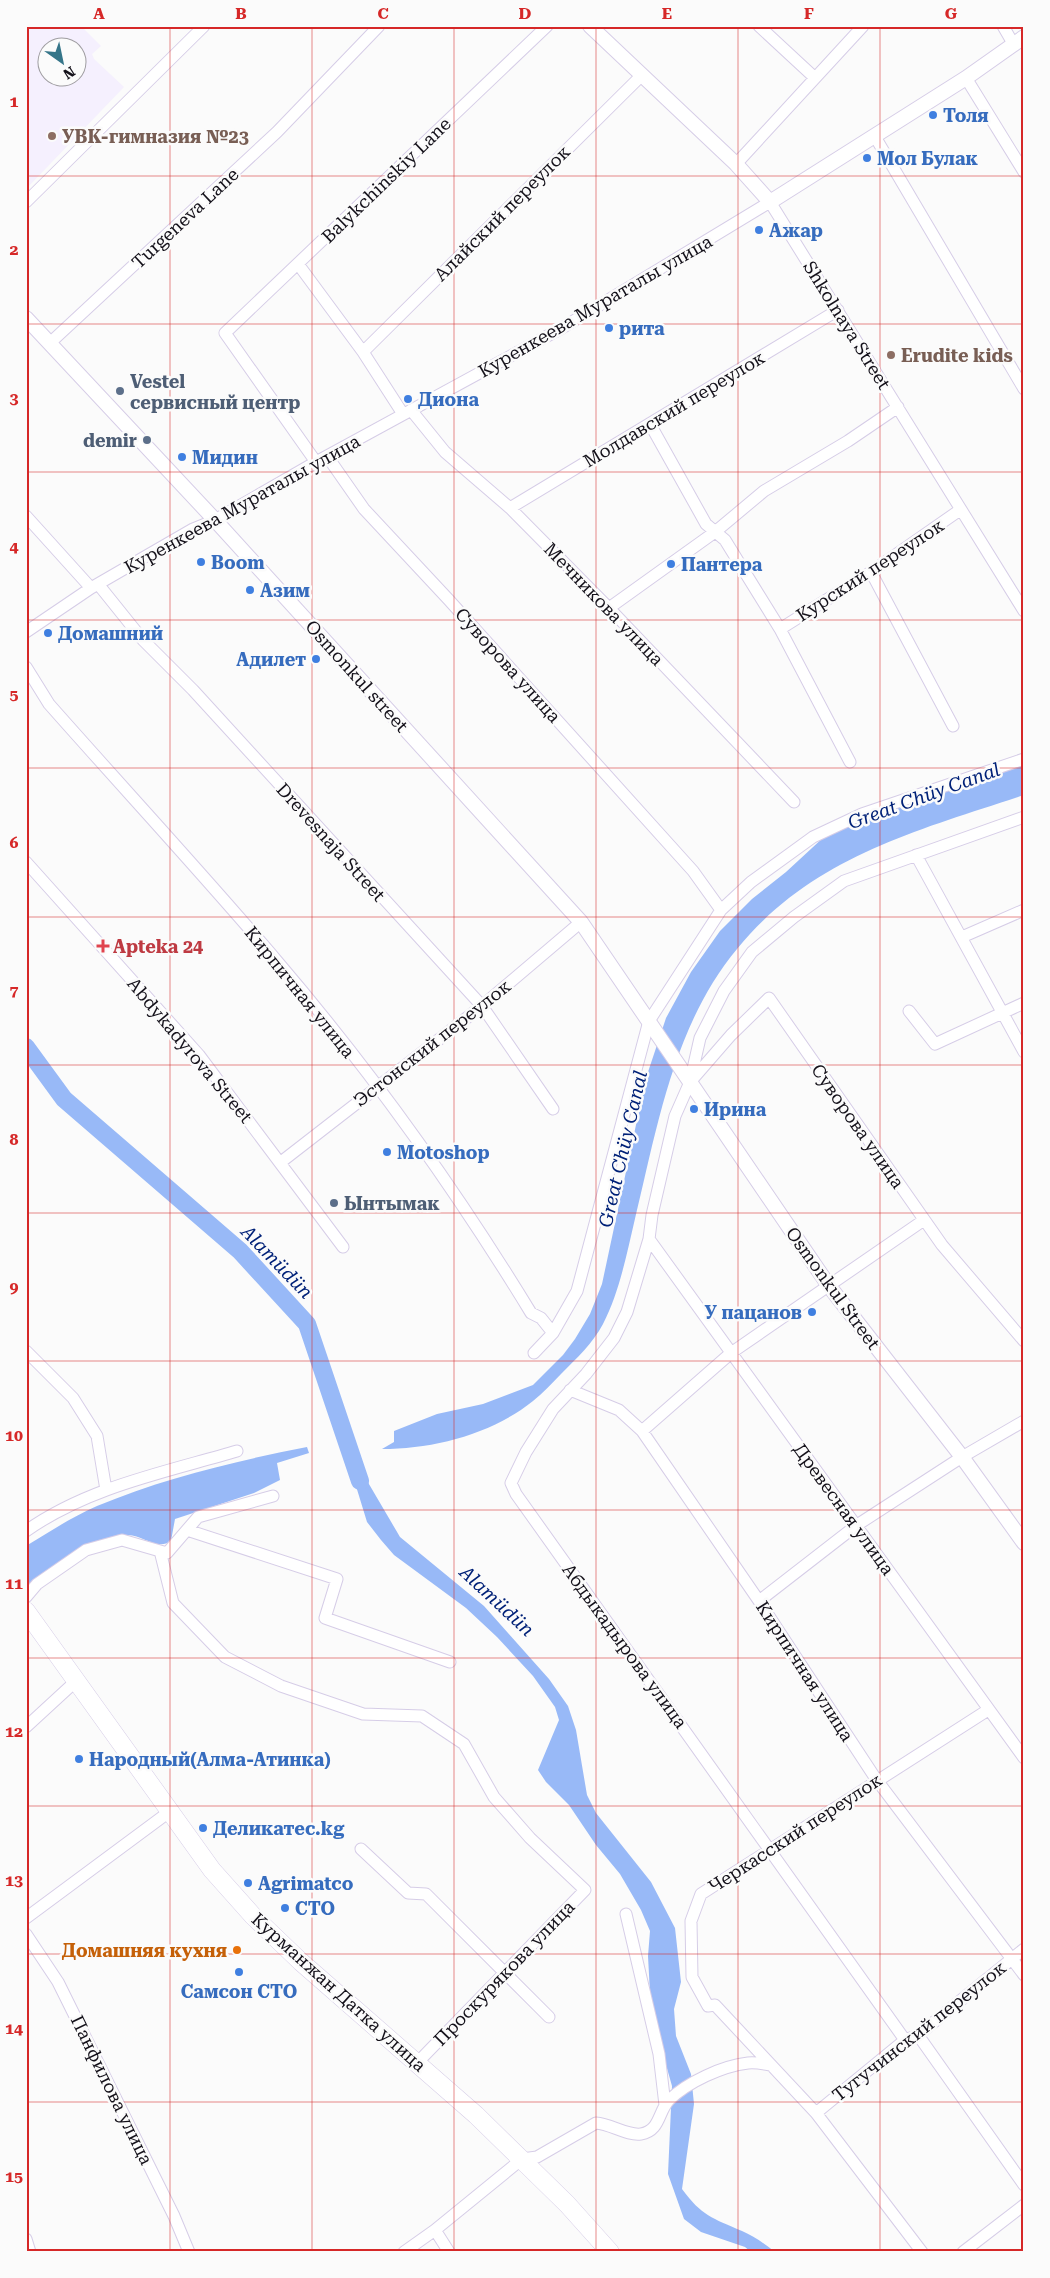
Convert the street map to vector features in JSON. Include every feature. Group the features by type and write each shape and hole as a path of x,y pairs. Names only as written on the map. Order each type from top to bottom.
{"main road":[{"name":"Курманжан Датка улица","path":"26,1611 212,1870 253,1916 313,1974 476,2115 567,2204 610,2252"}],"street":[{"path":"26,202 204,26"},
{"name":"Turgeneva Lane","path":"50,342 277,132 379,26"},
{"name":"Balykchinskiy Lane","path":"316,462 225,333 547,26"},
{"name":"Shkolnaya Street","path":"590,26 736,164 770,202 1024,611"},
{"path":"759,26 814,77"},
{"path":"736,164 814,77 863,26"},
{"path":"1003,26 1019,41"},
{"name":"Куренкеева Мураталы улица","path":"26,632 94,586 193,529 215,520 316,462 562,328 770,202 966,78 1019,41"},
{"name":"Алайский переулок","path":"363,352 642,75"},
{"path":"966,78 1024,172"},
{"path":"874,135 1024,389"},
{"name":"Мечникова улица","path":"298,264 407,412 445,452 510,508 609,608 794,802"},
{"name":"Молдавский переулок","path":"510,508 838,310"},
{"name":"Osmonkul street","path":"26,318 215,520 581,922 650,1024"},
{"path":"609,608 715,532 764,491 848,442 898,407"},
{"name":"Курский переулок","path":"650,424 706,524 725,540 780,629 850,762"},
{"name":"Суворова улица","path":"327,456 364,509 448,599 693,871 722,910"},
{"name":"Курский переулок","path":"780,629 871,572 960,510"},
{"name":"Drevesnaja Street","path":"26,516 193,690 482,1006 553,1109"},
{"path":"871,572 953,726"},
{"name":"Кирпичная улица","path":"26,667 49,704 278,962 376,1086 484,1236 531,1313 541,1318 553,1333"},
{"path":"534,1353 553,1333 578,1291 650,1024 722,910 750,882 813,838 862,814 1024,759"},
{"path":"687,1078 700,1038 724,992 752,952 794,917 844,881 1024,817"},
{"path":"916,854 1024,1052"},
{"name":"Abdykadyrova Street","path":"26,862 199,1055 343,1247"},
{"path":"962,936 1024,910"},
{"name":"Эстонский переулок","path":"281,1162 376,1086 482,1006 581,922"},
{"name":"Суворова улица","path":"687,1078 769,998 924,1220 1024,1341"},
{"path":"908,1011 935,1044 1024,1003"},
{"name":"Osmonkul Street","path":"650,1024 829,1286 962,1457 1024,1543"},
{"name":"Абдыкадырова улица","path":"687,1078 675,1116 652,1215 649,1239 627,1312 614,1338 553,1409 526,1452 511,1483 516,1494 905,2040"},
{"path":"642,1431 731,1353 924,1220"},
{"name":"Древесная улица","path":"649,1239 1024,1758"},
{"path":"26,1350 73,1398 97,1436 106,1490"},
{"name":"Кирпичная улица","path":"570,1390 619,1410 642,1431 759,1600 876,1780 1024,1976"},
{"path":"759,1600 857,1525 962,1457 1024,1421"},
{"path":"26,1531 48,1515 106,1490 238,1451"},
{"path":"26,1598 43,1579 86,1550 122,1540 167,1553 198,1517 273,1496"},
{"path":"187,1530 337,1579 325,1618 450,1662"},
{"name":"Проскурякова улица","path":"160,1551 173,1603 225,1657 281,1686 364,1714 422,1716 464,1744 494,1797 530,1838 585,1890 417,2063"},
{"path":"26,1727 76,1681"},
{"name":"Черкасский переулок","path":"771,2065 715,2006 708,2006 692,1977 691,1921 701,1894 876,1780 988,1710"},
{"path":"26,1918 169,1812"},
{"path":"361,1850 408,1893 426,1894 549,2017"},
{"path":"626,1914 667,2102"},
{"name":"Панфилова улица","path":"26,1934 58,1982 174,2216 189,2252"},
{"name":"Тугучинский переулок","path":"816,2113 905,2040 918,2035 1024,1949"},
{"path":"918,2035 1024,2185"},
{"path":"404,2252 435,2230 522,2159 537,2157 596,2122 639,2135 650,2132 656,2126 667,2102 696,2081 732,2066 750,2062 771,2065 816,2113 922,2252"},
{"path":"963,2252 1024,2205"},
{"path":"435,2230 449,2252"},
{"path":"26,2239 30,2252"}],"shaded area":[{"name":"УВК-гимназия №23","path":"32,26 81,26 101,46 92,54 94,59 124,87 26,189 26,32"}],"water":[{"path":"1024,764 1024,795 944,821 868,851 832,869 798,891 766,917 737,949 715,979 697,1011 682,1045 660,1115 618,1287 609,1312 594,1338 579,1356 537,1398 517,1413 481,1431 442,1443 382,1449 394,1442 394,1431 437,1414 483,1404 533,1385 563,1355 575,1339 590,1314 602,1284 646,1078 666,1018 691,972 720,931 752,899 786,872 825,836 873,816"},
{"path":"307,1447 309,1453 277,1463 280,1480 254,1493 175,1519 171,1541 166,1544 155,1543 128,1535 101,1544 75,1556 50,1569 26,1586 26,1546 88,1510 122,1496 174,1479 227,1464"},
{"path":"359,1459 366,1479 400,1537 484,1606 549,1679 568,1706 576,1730 587,1795 596,1813 651,1882 675,1928 681,1982 674,2009 676,2036 691,2074 694,2104 682,2189 702,2211 723,2223 751,2235 775,2252 751,2252 745,2247 701,2232 684,2219 668,2174 672,2086 651,2012 648,1956 650,1931 641,1910 620,1874 596,1845 569,1805 546,1782 538,1770 559,1720 555,1707 533,1676 497,1637 466,1608 394,1555 381,1540 367,1522 348,1460"}],"waterway":[{"name":"Alamüdün","path":"26,1047 64,1099 240,1251 307,1324 360,1481"}],"place":[{"name":"Толя","path":"933,115"},
{"name":"УВК-гимназия №23","path":"52,136"},
{"name":"Мол Булак","path":"867,158"},
{"name":"Ажар","path":"759,230"},
{"name":"рита","path":"609,328"},
{"name":"Erudite kids","path":"891,355"},
{"name":"Vestel сервисный центр","path":"120,391"},
{"name":"Диона","path":"408,399"},
{"name":"demir","path":"147,440"},
{"name":"Мидин","path":"182,457"},
{"name":"Boom","path":"201,562"},
{"name":"Пантера","path":"671,564"},
{"name":"Азим","path":"250,590"},
{"name":"Домашний","path":"48,633"},
{"name":"Адилет","path":"316,659"},
{"name":"Apteka 24","path":"103,946"},
{"name":"Ирина","path":"694,1109"},
{"name":"Motoshop","path":"387,1152"},
{"name":"Ынтымак","path":"334,1203"},
{"name":"У пацанов","path":"812,1312"},
{"name":"Народный(Алма-Атинка)","path":"79,1759"},
{"name":"Деликатес.kg","path":"203,1828"},
{"name":"Agrimatco","path":"248,1883"},
{"name":"СТО","path":"285,1908"},
{"name":"Домашняя кухня","path":"237,1950"},
{"name":"Самсон СТО","path":"239,1972"}],"water label":[{"name":"Great Chüy Canal","path":"924,796"},
{"name":"Great Chüy Canal","path":"623,1149"}]}
